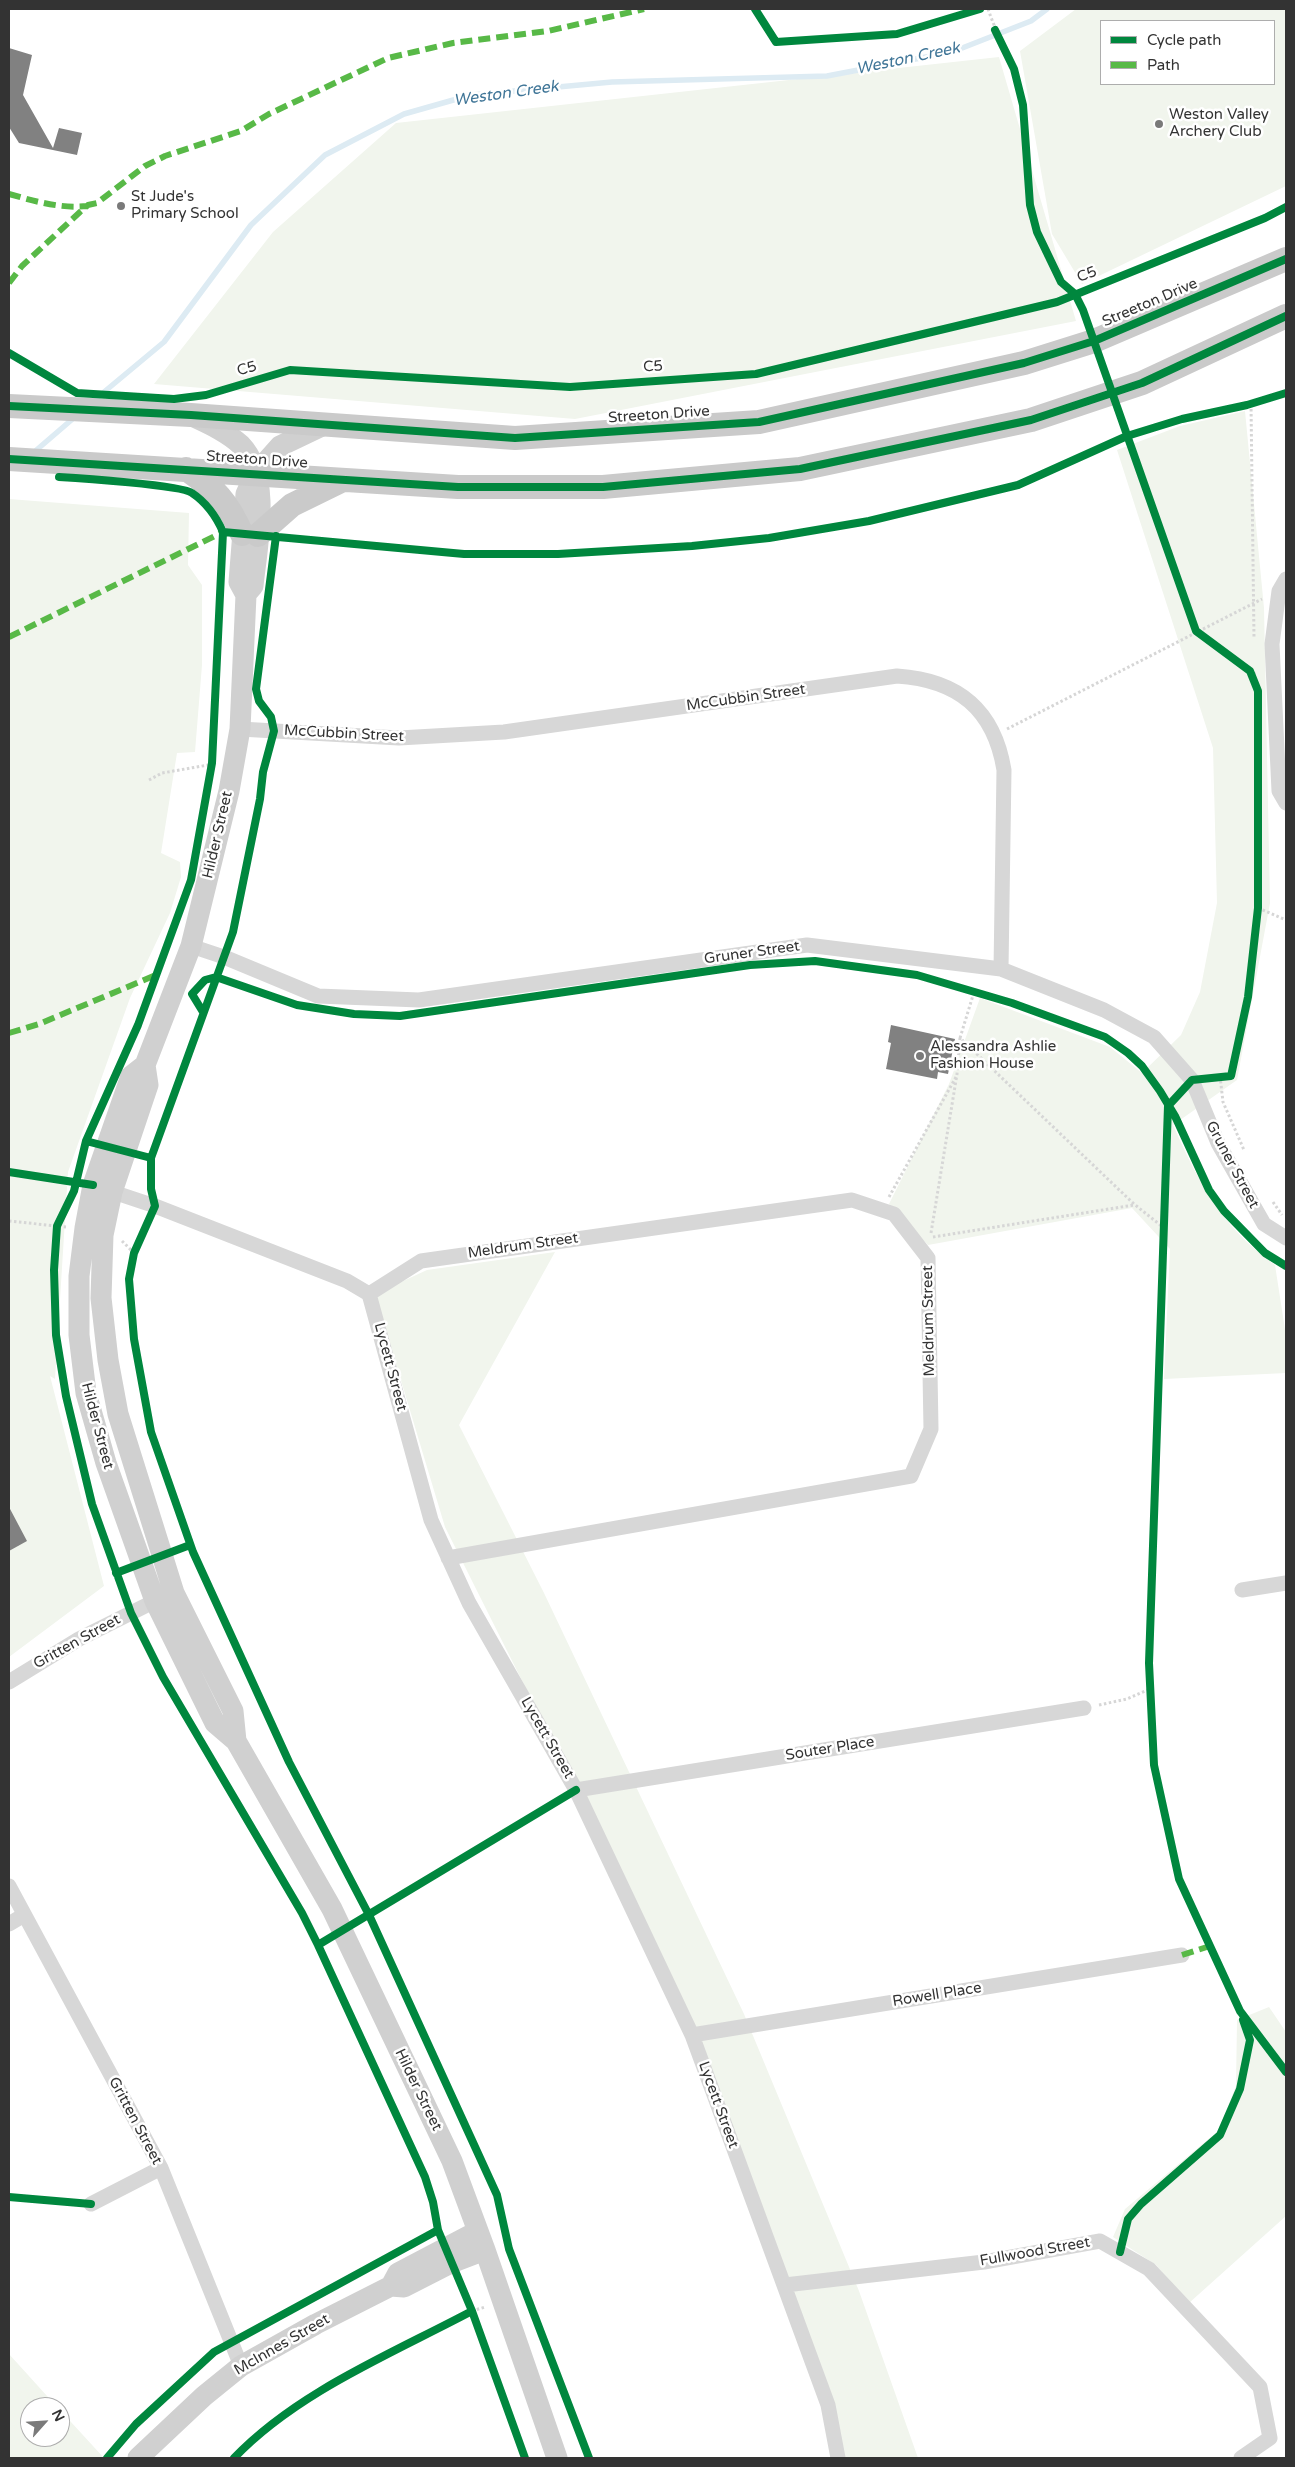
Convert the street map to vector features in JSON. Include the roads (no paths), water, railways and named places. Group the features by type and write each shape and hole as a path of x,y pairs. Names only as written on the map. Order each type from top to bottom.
{"main road":[{"name":"Streeton Drive","path":"9,406 191,415 515,438 759,422 1024,364 1094,341 1286,259"},
{"name":"Streeton Drive","path":"9,459 458,487 603,487 800,469 1031,420 1142,383 1286,316"},
{"path":"186,469 215,490 226,501 250,534 292,505 345,479"}],"street":[{"name":"Hilder Street","path":"191,415 223,432 241,445 252,460 260,497 250,534 253,586 246,595 240,729 222,767 229,791 191,946 145,1065 131,1076 79,1276 79,1335 86,1393 106,1463 164,1597 215,1723 236,1742 332,1909 452,2161 482,2240 556,2458"},
{"path":"255,474 280,446 324,425"},
{"path":"1282,585 1272,644 1278,791 1286,803"},
{"name":"McCubbin Street","path":"240,729 399,738 504,732 897,676 921,677 952,690 972,704 984,717 996,735 1004,770 1000,968"},
{"name":"Gruner Street","path":"191,946 224,957 318,996 420,1000 808,945 1000,968 1104,1010 1154,1037 1192,1080 1218,1143 1264,1224 1286,1238"},
{"path":"102,1188 155,1206 329,1274 369,1294"},
{"name":"Meldrum Street","path":"369,1294 421,1261 852,1200 894,1214 928,1258 931,1429 911,1476 448,1558"},
{"name":"Lycett Street","path":"369,1294 431,1520 469,1603 576,1790 692,2035 828,2405 838,2458"},
{"path":"1242,1590 1286,1583"},
{"name":"Gritten Street","path":"9,1682 78,1639 164,1597"},
{"name":"Souter Place","path":"576,1790 1084,1708"},
{"name":"Gritten Street","path":"9,1886 161,2168 242,2366"},
{"path":"9,1924 24,1915"},
{"name":"Rowell Place","path":"692,2035 1182,1955"},
{"path":"91,2204 161,2168"},
{"name":"McInnes Street","path":"138,2458 204,2396 242,2366 316,2324 391,2286 404,2287 451,2263 482,2240"},
{"name":"Fullwood Street","path":"785,2285 984,2262 1100,2240 1150,2270 1260,2387 1270,2438 1241,2458"}],"waterway":[{"name":"Weston Creek","path":"92,402 164,342 251,225 325,155 404,114 471,95 612,82 827,76 952,52 1031,21 1047,9"},
{"name":"Weston Creek","path":"33,453 76,416"}],"place":[{"name":"Weston Valley Archery Club","path":"1159,124"},
{"name":"St Jude's Primary School","path":"121,206"},
{"name":"Alessandra Ashlie Fashion House","path":"920,1056"}]}
